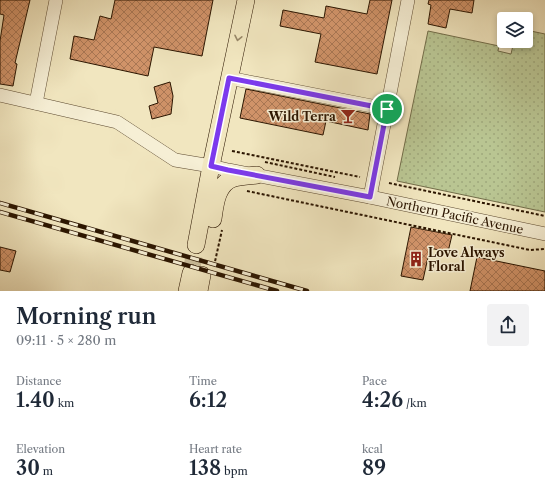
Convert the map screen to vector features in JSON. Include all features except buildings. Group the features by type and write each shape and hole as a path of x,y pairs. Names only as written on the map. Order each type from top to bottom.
{"main road":[{"path":"246,0 211,166 202,247 220,190 234,178 257,175"},
{"path":"187,291 201,277"}],"street":[{"path":"36,103 56,0"},
{"path":"370,197 408,0"},
{"path":"229,78 387,109"},
{"name":"Northern Pacific Avenue","path":"0,95 118,122 175,160 370,197 545,234"}],"path":[{"path":"232,151 360,177"},
{"path":"389,183 545,216"},
{"path":"246,191 530,250 545,249"},
{"path":"201,277 223,225"}],"green space":[{"path":"428,31 497,46 498,51 511,54 512,48 533,48 533,31 545,34 545,212 397,181"}],"tunnel":[{"path":"191,273 196,245"}],"railway":[{"path":"0,203 307,291"},
{"path":"0,212 277,291"}],"place":[{"name":"Wild Terra","path":"348,116"},
{"name":"Love Always Floral","path":"416,259"}],"route":[{"path":"229,78 387,109 370,197 211,166 229,78"}]}
